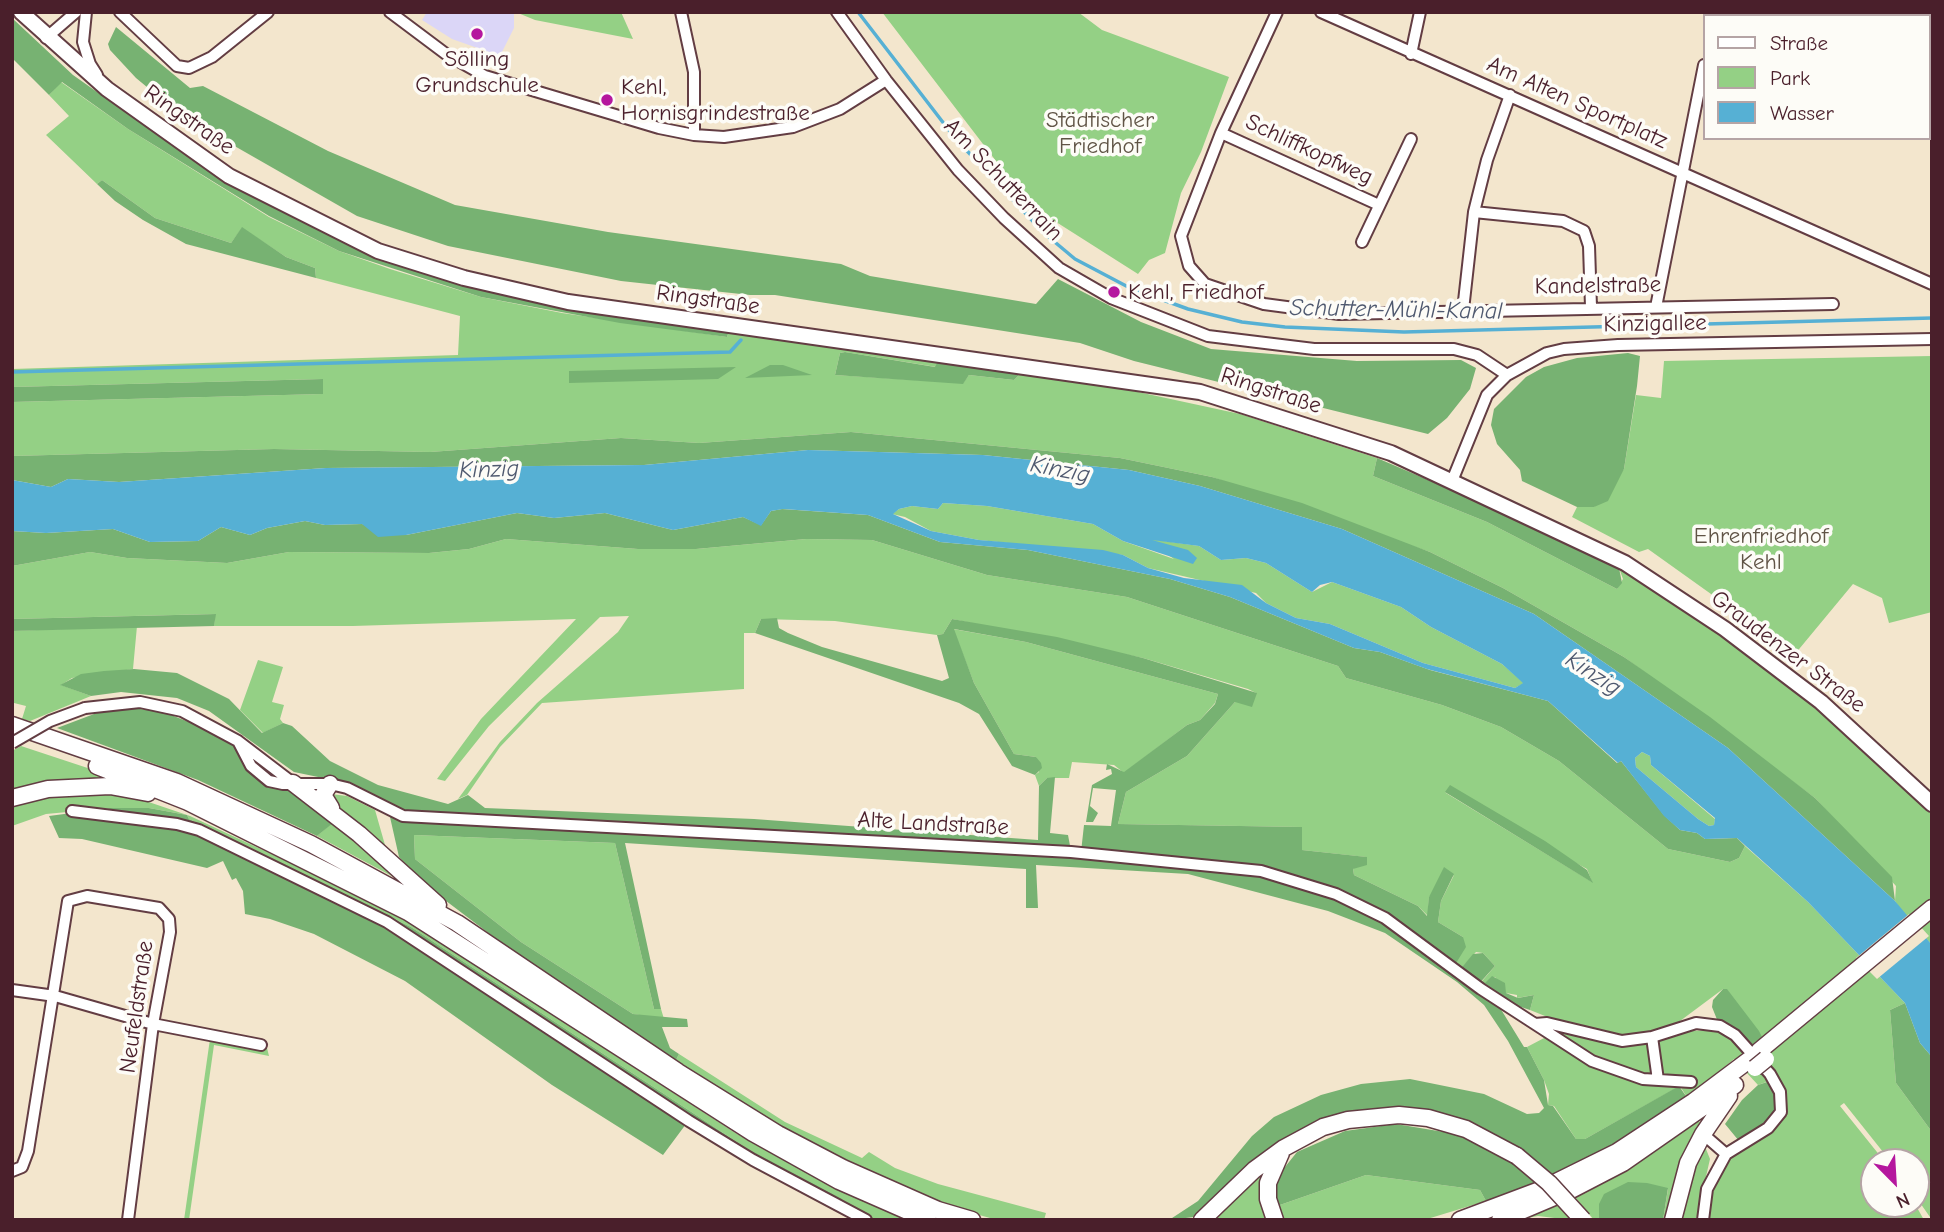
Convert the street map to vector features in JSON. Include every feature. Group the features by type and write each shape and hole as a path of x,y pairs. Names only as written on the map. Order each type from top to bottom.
{"highway":[{"path":"12,724 177,782 311,844 457,923 678,1072 778,1134 843,1168 938,1210 972,1220"},
{"path":"12,737 135,779 188,802 408,912 752,1133 839,1181 929,1220"},
{"path":"293,783 335,813 457,923"},
{"path":"330,784 323,795 335,813"},
{"path":"12,798 48,789 110,786 188,802"},
{"path":"1460,1220 1540,1190 1616,1152 1682,1110 1757,1060 1932,908"},
{"path":"1784,1037 1932,920"},
{"path":"1674,1220 1688,1163 1703,1134 1757,1060"},
{"path":"1500,1220 1571,1190 1623,1163 1703,1110 1741,1080"},
{"path":"1202,1220 1254,1170 1284,1148 1323,1127 1374,1116 1399,1115 1428,1118 1466,1129 1517,1156 1549,1183 1583,1220"},
{"path":"1275,1220 1268,1199 1268,1183 1284,1148"}],"main road":[{"name":"Ringstraße","path":"20,12 46,38 107,89 180,143 270,199 378,251 464,278 614,310 1200,392 1391,453 1452,481"},
{"name":"Graudenzer Straße","path":"1452,481 1617,558 1714,622 1821,702 1932,804"}],"street":[{"path":"46,38 76,12"},
{"path":"86,12 83,42 90,64 107,89"},
{"path":"120,12 177,66 189,68 212,57 268,12"},
{"path":"390,12 446,54 485,76 659,128 694,135 724,137 793,127 840,109 886,80"},
{"path":"681,12 694,72 694,135"},
{"name":"Am Schutterrain","path":"837,12 886,80 958,170 1004,218 1059,268 1111,298 1208,336 1314,349 1454,349 1477,355 1507,374"},
{"name":"Kandelstraße","path":"1277,12 1221,133 1181,236 1189,266 1205,284 1264,304 1333,314 1833,304"},
{"name":"Am Alten Sportplatz","path":"1321,12 1932,284"},
{"path":"1411,54 1420,12"},
{"path":"1656,307 1702,75"},
{"path":"1463,310 1474,212 1487,160 1510,95"},
{"name":"Schliffkopfweg","path":"1221,133 1379,205"},
{"name":"Schliffkopfweg","path":"1362,242 1411,139"},
{"path":"1474,212 1563,221 1584,231 1589,246 1591,307"},
{"name":"Kinzigallee","path":"1452,481 1481,404 1507,374 1547,353 1588,346 1932,339"},
{"name":"Alte Landstraße","path":"12,743 50,722 85,708 126,702 166,706 199,718 238,741 251,766 275,783 330,784 347,788 395,814 425,819 1071,852 1261,871 1336,894 1385,918 1481,989 1592,1061 1624,1074 1691,1082"},
{"path":"72,811 177,824 199,830 354,904 426,946 689,1121 753,1160 866,1220"},
{"name":"Neufeldstraße","path":"55,996 68,901 79,896 150,904 165,913 170,925 153,1024 128,1220"},
{"path":"12,990 55,996 153,1024 261,1045"},
{"path":"12,1171 22,1167 28,1151 55,996"},
{"path":"1535,1024 1559,1026 1622,1041 1652,1037 1696,1023 1720,1026 1735,1035 1776,1083 1781,1104 1776,1121 1726,1154 1707,1189 1703,1220"},
{"path":"1652,1037 1658,1080"},
{"path":"1703,1134 1726,1154"}],"shaded area":[{"name":"Sölling Grundschule","path":"427,12 514,12 514,28 500,56 452,39 422,20"}],"green space":[{"path":"621,12 633,39 535,20 518,13"},
{"name":"Städtischer Friedhof","path":"882,12 1078,12 1102,30 1229,77 1201,152 1181,193 1165,253 1149,260 1138,274 1053,220 1009,178"},
{"path":"12,18 73,75 199,164 305,223 348,243 401,264 729,331 727,337 620,323 481,297 339,251 269,216 128,129 62,82 49,95 12,58"},
{"path":"116,27 190,88 203,86 328,151 455,205 608,232 841,264 870,276 1036,304 1058,279 1141,322 1211,349 1357,361 1461,360 1476,368 1470,389 1447,418 1428,434 1134,361 1080,343 775,295 750,295 621,281 448,246 357,216 182,116 136,78 110,50 108,44"},
{"path":"61,82 128,129 269,217 339,251 390,269 481,297 562,313 727,337 729,331 938,361 936,367 845,352 840,353 835,375 963,383 969,375 1014,380 1022,372 1115,387 1240,414 1377,458 1373,476 1487,522 1617,589 1623,579 1619,568 1666,597 1761,664 1840,727 1932,812 1932,945 1895,901 1896,886 1815,798 1624,657 1503,588 1430,552 1212,477 1120,458 851,432 699,443 621,438 430,452 274,449 12,456 12,402 322,394 323,379 12,387 12,369 458,355 460,316 316,278 315,268 286,257 242,228 231,243 155,218 102,180 97,184 46,135 69,116 49,95"},
{"path":"102,180 155,218 231,243 242,227 286,257 315,268 316,278 186,244 115,201 97,184"},
{"path":"840,353 935,367 938,361 1022,372 1014,380 969,375 963,384 835,375"},
{"path":"1628,353 1640,356 1637,386 1624,469 1608,501 1594,507 1577,507 1522,481 1520,470 1497,444 1491,425 1494,409 1526,377 1544,367 1577,358"},
{"name":"Ehrenfriedhof Kehl","path":"1932,356 1932,612 1889,623 1882,598 1853,584 1795,654 1648,549 1639,552 1572,517 1577,507 1594,507 1624,469 1636,395 1661,398 1664,361"},
{"path":"770,365 783,365 812,375 745,378"},
{"path":"736,367 718,379 569,383 569,371"},
{"path":"323,379 323,394 12,402 12,387"},
{"path":"851,432 1120,458 1212,477 1302,503 1430,552 1503,588 1624,657 1710,717 1815,798 1892,877 1895,901 1728,748 1534,614 1342,529 1200,486 1129,470 983,455 808,450 644,465 326,468 119,482 68,479 51,487 12,480 12,456 274,449 430,452 621,438 699,443"},
{"path":"1377,458 1547,531 1619,568 1622,583 1617,589 1487,522 1373,476"},
{"path":"943,503 987,506 1093,524 1123,541 1174,559 1143,538 1199,546 1221,560 1246,558 1266,563 1312,592 1332,582 1401,607 1431,627 1502,664 1524,683 1515,688 1423,663 1330,624 1296,618 1266,603 1256,593 1148,568 1123,555 979,540 931,531 905,517 892,514 912,506 938,509"},
{"path":"782,509 868,515 940,542 1028,550 1170,579 1230,597 1354,648 1380,652 1430,670 1548,701 1617,763 1621,761 1664,815 1680,830 1697,833 1705,839 1737,838 1745,846 1739,858 1730,862 1668,849 1559,761 1501,727 1442,705 1346,678 1338,666 1127,597 987,575 872,540 806,539 696,549 638,549 506,539 469,549 429,553 289,552 227,563 127,558 90,552 12,566 12,531 46,533 113,529 150,542 198,541 221,527 250,535 267,528 305,521 325,525 362,524 406,535 517,513 554,518 605,513 673,530 743,517 761,525 771,511"},
{"path":"506,539 638,549 696,549 806,539 872,540 987,575 1127,597 1338,666 1346,678 1442,705 1501,727 1559,761 1668,849 1730,862 1739,858 1745,846 1808,902 1905,1003 1890,1010 1896,1083 1932,1132 1932,1220 1930,1148 1880,1148 1844,1103 1840,1106 1874,1148 1860,1148 1860,1218 1924,1220 1708,1220 1715,1182 1723,1166 1734,1154 1774,1130 1769,1121 1769,1081 1758,1085 1734,1059 1688,1099 1680,1086 1585,1139 1576,1139 1554,1106 1548,1105 1549,1094 1544,1080 1527,1047 1546,1037 1560,1022 1530,1010 1534,995 1517,998 1517,995 1506,993 1495,977 1480,989 1477,987 1495,966 1483,953 1476,952 1458,972 1453,968 1463,937 1438,922 1441,901 1454,875 1429,897 1428,916 1418,906 1354,875 1353,869 1366,857 1302,850 1301,827 1118,824 1126,792 1187,756 1235,702 1256,693 1248,689 1143,658 952,619 943,634 937,635 835,621 761,619 755,633 744,633 744,689 542,703 500,747 467,795 458,799 500,742 537,703 618,632 629,616 600,617 489,726 445,781 437,779 481,719 576,619 353,626 214,626 215,614 12,619 12,566 90,552 127,558 227,563 289,552 429,553 469,549","holes":["1445,792 1587,869 1592,882","1723,989 1727,990 1761,1038 1714,1030 1688,1031 1680,1021"]},
{"path":"216,614 214,626 12,631 12,619"},
{"path":"777,618 779,628 822,647 942,681 949,678 937,635 943,634 952,619 1057,637 1143,658 1257,693 1252,707 1235,702 1187,756 1126,792 1118,824 1302,827 1302,850 1367,857 1367,865 1353,869 1354,875 1418,906 1427,916 1429,897 1444,867 1454,874 1441,901 1438,922 1463,937 1466,947 1453,968 1458,972 1473,954 1483,953 1495,966 1477,986 1480,988 1492,976 1505,983 1506,993 1518,998 1534,995 1530,1010 1494,998 1524,1047 1527,1047 1544,1080 1548,1105 1553,1106 1576,1139 1585,1139 1679,1086 1688,1099 1645,1128 1554,1177 1523,1151 1485,1129 1455,1117 1427,1112 1341,1116 1310,1125 1281,1141 1194,1217 1169,1220 1198,1201 1252,1136 1274,1117 1321,1095 1361,1084 1410,1079 1484,1094 1527,1114 1539,1113 1544,1108 1508,1041 1484,1005 1457,982 1385,933 1328,911 1188,874 1036,865 1038,908 1026,908 1026,869 625,843 661,1009 654,1009 615,843 414,835 415,859 521,942 633,1014 687,1019 688,1027 662,1027 670,1048 679,1054 675,1062 528,963 425,885 399,857 390,817 380,800 352,784 294,772 209,711 177,698 121,692 91,696 60,685 81,674 104,671 134,669 177,673 229,699 262,733 283,723 292,726 330,761 378,785 448,804 468,795 485,808 754,819 1038,840 1039,786 1047,778 1055,777 1050,833 1068,835 1071,851 1081,852 1084,825 1111,826 1116,790 1093,788 1090,806 1098,813 1093,822 1086,822 1092,785 1112,774 1111,769 1106,770 1107,764 1124,772 1187,725 1200,720 1215,704 1218,694 1026,642 954,629 974,683 1014,754 1036,757 1041,763 1042,768 1035,775 1012,766 979,714 959,703 755,633 761,619"},
{"path":"137,626 133,669 72,678 61,685 91,696 30,721 22,719 26,706 14,703 12,631"},
{"path":"953,629 1026,642 1218,694 1215,703 1200,720 1187,725 1124,773 1114,765 1072,762 1069,778 1047,778 1039,786 1035,775 1039,772 1036,757 1014,754 974,683"},
{"path":"258,660 283,667 272,702 284,705 280,719 283,723 263,733 240,710"},
{"path":"129,708 161,711 209,730 234,745 241,759 259,778 294,790 333,823 317,836 198,780 57,728 102,711"},
{"path":"21,746 133,783 131,796 190,816 387,908 737,1134 856,1198 908,1220 869,1220 746,1148 411,927 189,819 187,815 149,808 110,808 46,814 12,826 12,751"},
{"path":"1642,752 1650,756 1651,765 1715,819 1714,825 1709,826 1698,819 1636,767 1635,758"},
{"path":"1450,785 1545,841 1587,870 1593,883 1445,792"},
{"path":"331,794 347,796 375,810 387,852 332,802"},
{"path":"110,808 149,808 187,815 189,819 411,927 746,1148 842,1199 839,1206 689,1120 663,1155 552,1085 405,981 314,934 270,919 245,914 243,891 236,878 232,880 223,861 207,868 82,839 59,838 49,816"},
{"path":"332,823 336,825 403,882 317,836"},
{"path":"414,835 615,843 654,1009 661,1009 664,1019 633,1014 521,942 415,859"},
{"path":"1723,989 1727,989 1762,1037 1751,1045 1735,1030 1718,1022 1712,1007 1713,1000"},
{"path":"1905,1003 1920,1043 1932,1057 1932,1132 1896,1083 1890,1010"},
{"path":"210,1039 267,1048 269,1056 214,1045 189,1220 184,1220"},
{"path":"679,1054 785,1122 862,1158 869,1152 895,1168 938,1184 1046,1213 1044,1220 997,1220 944,1205 823,1155 675,1062"},
{"path":"1770,1081 1777,1102 1773,1116 1739,1141 1725,1124 1742,1100 1758,1085"},
{"path":"1698,1121 1702,1123 1686,1152 1672,1189 1666,1220 1663,1220 1668,1189 1599,1211 1599,1220 1594,1220 1573,1195 1657,1148"},
{"path":"1396,1124 1456,1134 1498,1152 1537,1183 1486,1201 1480,1190 1366,1175 1277,1206 1277,1177 1297,1152 1345,1131"},
{"path":"1701,1148 1706,1149 1710,1159 1696,1220 1679,1220"},
{"path":"1270,1163 1261,1196 1267,1220 1215,1220"},
{"path":"1366,1175 1480,1190 1486,1201 1424,1220 1282,1219 1277,1206"},
{"path":"1628,1182 1668,1188 1663,1220 1599,1220 1599,1204 1604,1194"},
{"path":"1557,1204 1571,1220 1538,1216 1516,1220"}],"water":[{"name":"Kinzig","path":"808,450 983,455 1129,470 1200,486 1342,529 1534,614 1728,748 1895,901 1932,945 1932,1057 1920,1043 1905,1003 1808,902 1737,838 1705,839 1697,833 1680,830 1664,816 1621,761 1618,763 1548,701 1427,669 1380,652 1354,648 1230,597 1170,579 1028,550 940,542 868,515 783,509 771,511 761,526 743,517 673,530 605,513 554,518 517,513 406,535 378,537 362,524 325,525 305,521 267,528 250,535 221,527 198,541 150,542 113,529 46,533 12,531 12,480 51,487 68,479 119,482 326,468 644,465","holes":["943,503 987,506 1093,524 1123,541 1193,564 1197,558 1188,550 1152,540 1199,546 1221,560 1246,558 1266,563 1312,592 1320,585 1332,582 1401,607 1431,627 1502,664 1523,683 1515,688 1423,663 1330,624 1296,618 1266,603 1242,585 1184,578 1148,568 1123,555 1103,550 979,540 931,531 893,514 899,509 912,506 938,509","1642,752 1650,756 1651,765 1715,818 1714,825 1709,826 1698,819 1636,767 1635,758"]}],"pier":[{"path":"1909,914 1929,936 1877,979 1856,958"}],"waterway":[{"name":"Schutter-Mühl-Kanal","path":"858,12 955,138 1044,233 1075,259 1130,288 1188,309 1242,322 1285,327 1404,332 1932,318"},
{"path":"12,372 730,352 741,340"}],"place":[{"name":"Sölling Grundschule","path":"477,34"},
{"name":"Kehl, Hornisgrindestraße","path":"607,100"},
{"name":"Kehl, Friedhof","path":"1114,292"}]}
